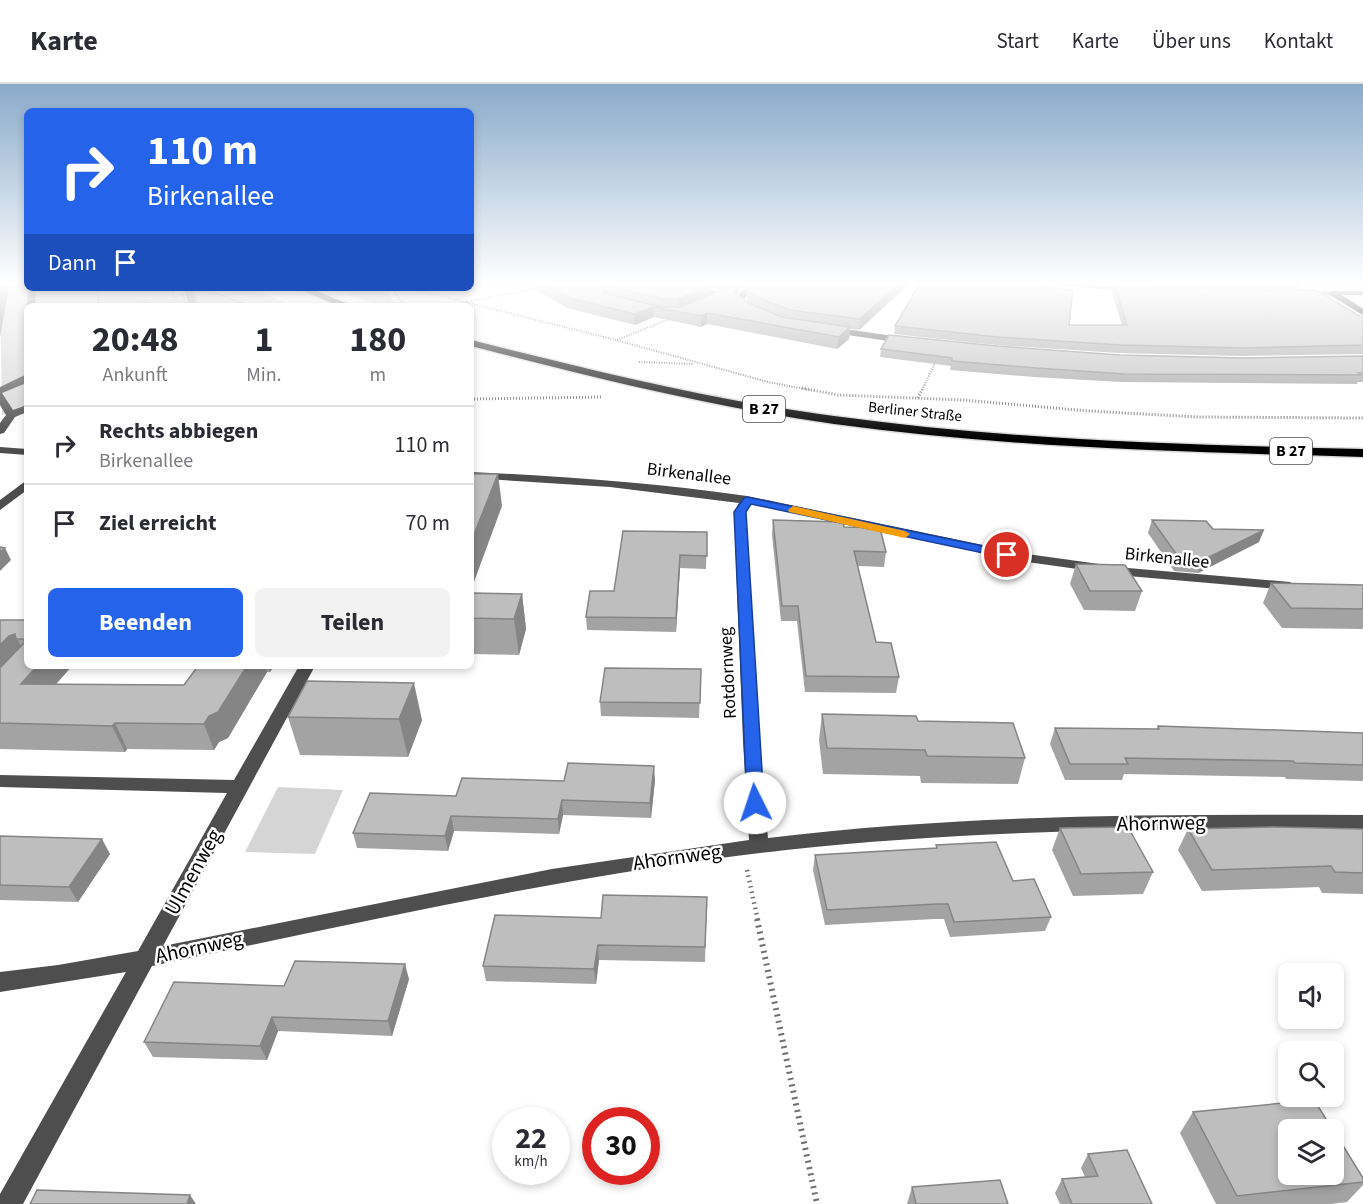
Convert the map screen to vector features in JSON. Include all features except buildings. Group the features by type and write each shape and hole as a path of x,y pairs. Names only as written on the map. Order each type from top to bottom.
{"highway":[{"name":"Berliner Straße","path":"474,344 702,397 759,408 882,425 1062,442 1363,453"}],"street":[{"path":"869,335 915,342"},
{"path":"0,390 24,380"},
{"path":"0,396 11,415"},
{"path":"0,431 11,415 24,409"},
{"path":"0,450 24,453"},
{"name":"Birkenallee","path":"474,475 624,484 747,500 1027,558 1139,574 1302,586"},
{"path":"0,506 24,486"},
{"name":"Rotdornweg","path":"747,500 740,512 751,741 759,847"},
{"name":"Ulmenweg","path":"9,1204 305,669"},
{"path":"0,781 240,787"},
{"name":"Ahornweg","path":"0,982 101,968 441,897 599,868 759,847 900,831 1148,823 1363,822"}],"path":[{"path":"596,335 768,382 818,392 1188,416 1363,418"},
{"path":"616,340 633,335"},
{"path":"918,398 939,355"},
{"path":"474,399 604,397"},
{"path":"746,867 817,1204"}],"shaded area":[{"path":"1,335 24,335 24,409 2,415"},
{"path":"278,787 343,790 315,854 245,852"}],"slow traffic":[{"path":"793,510 905,534"}],"route":[{"path":"755,803 740,512 747,500 1007,555"}]}
